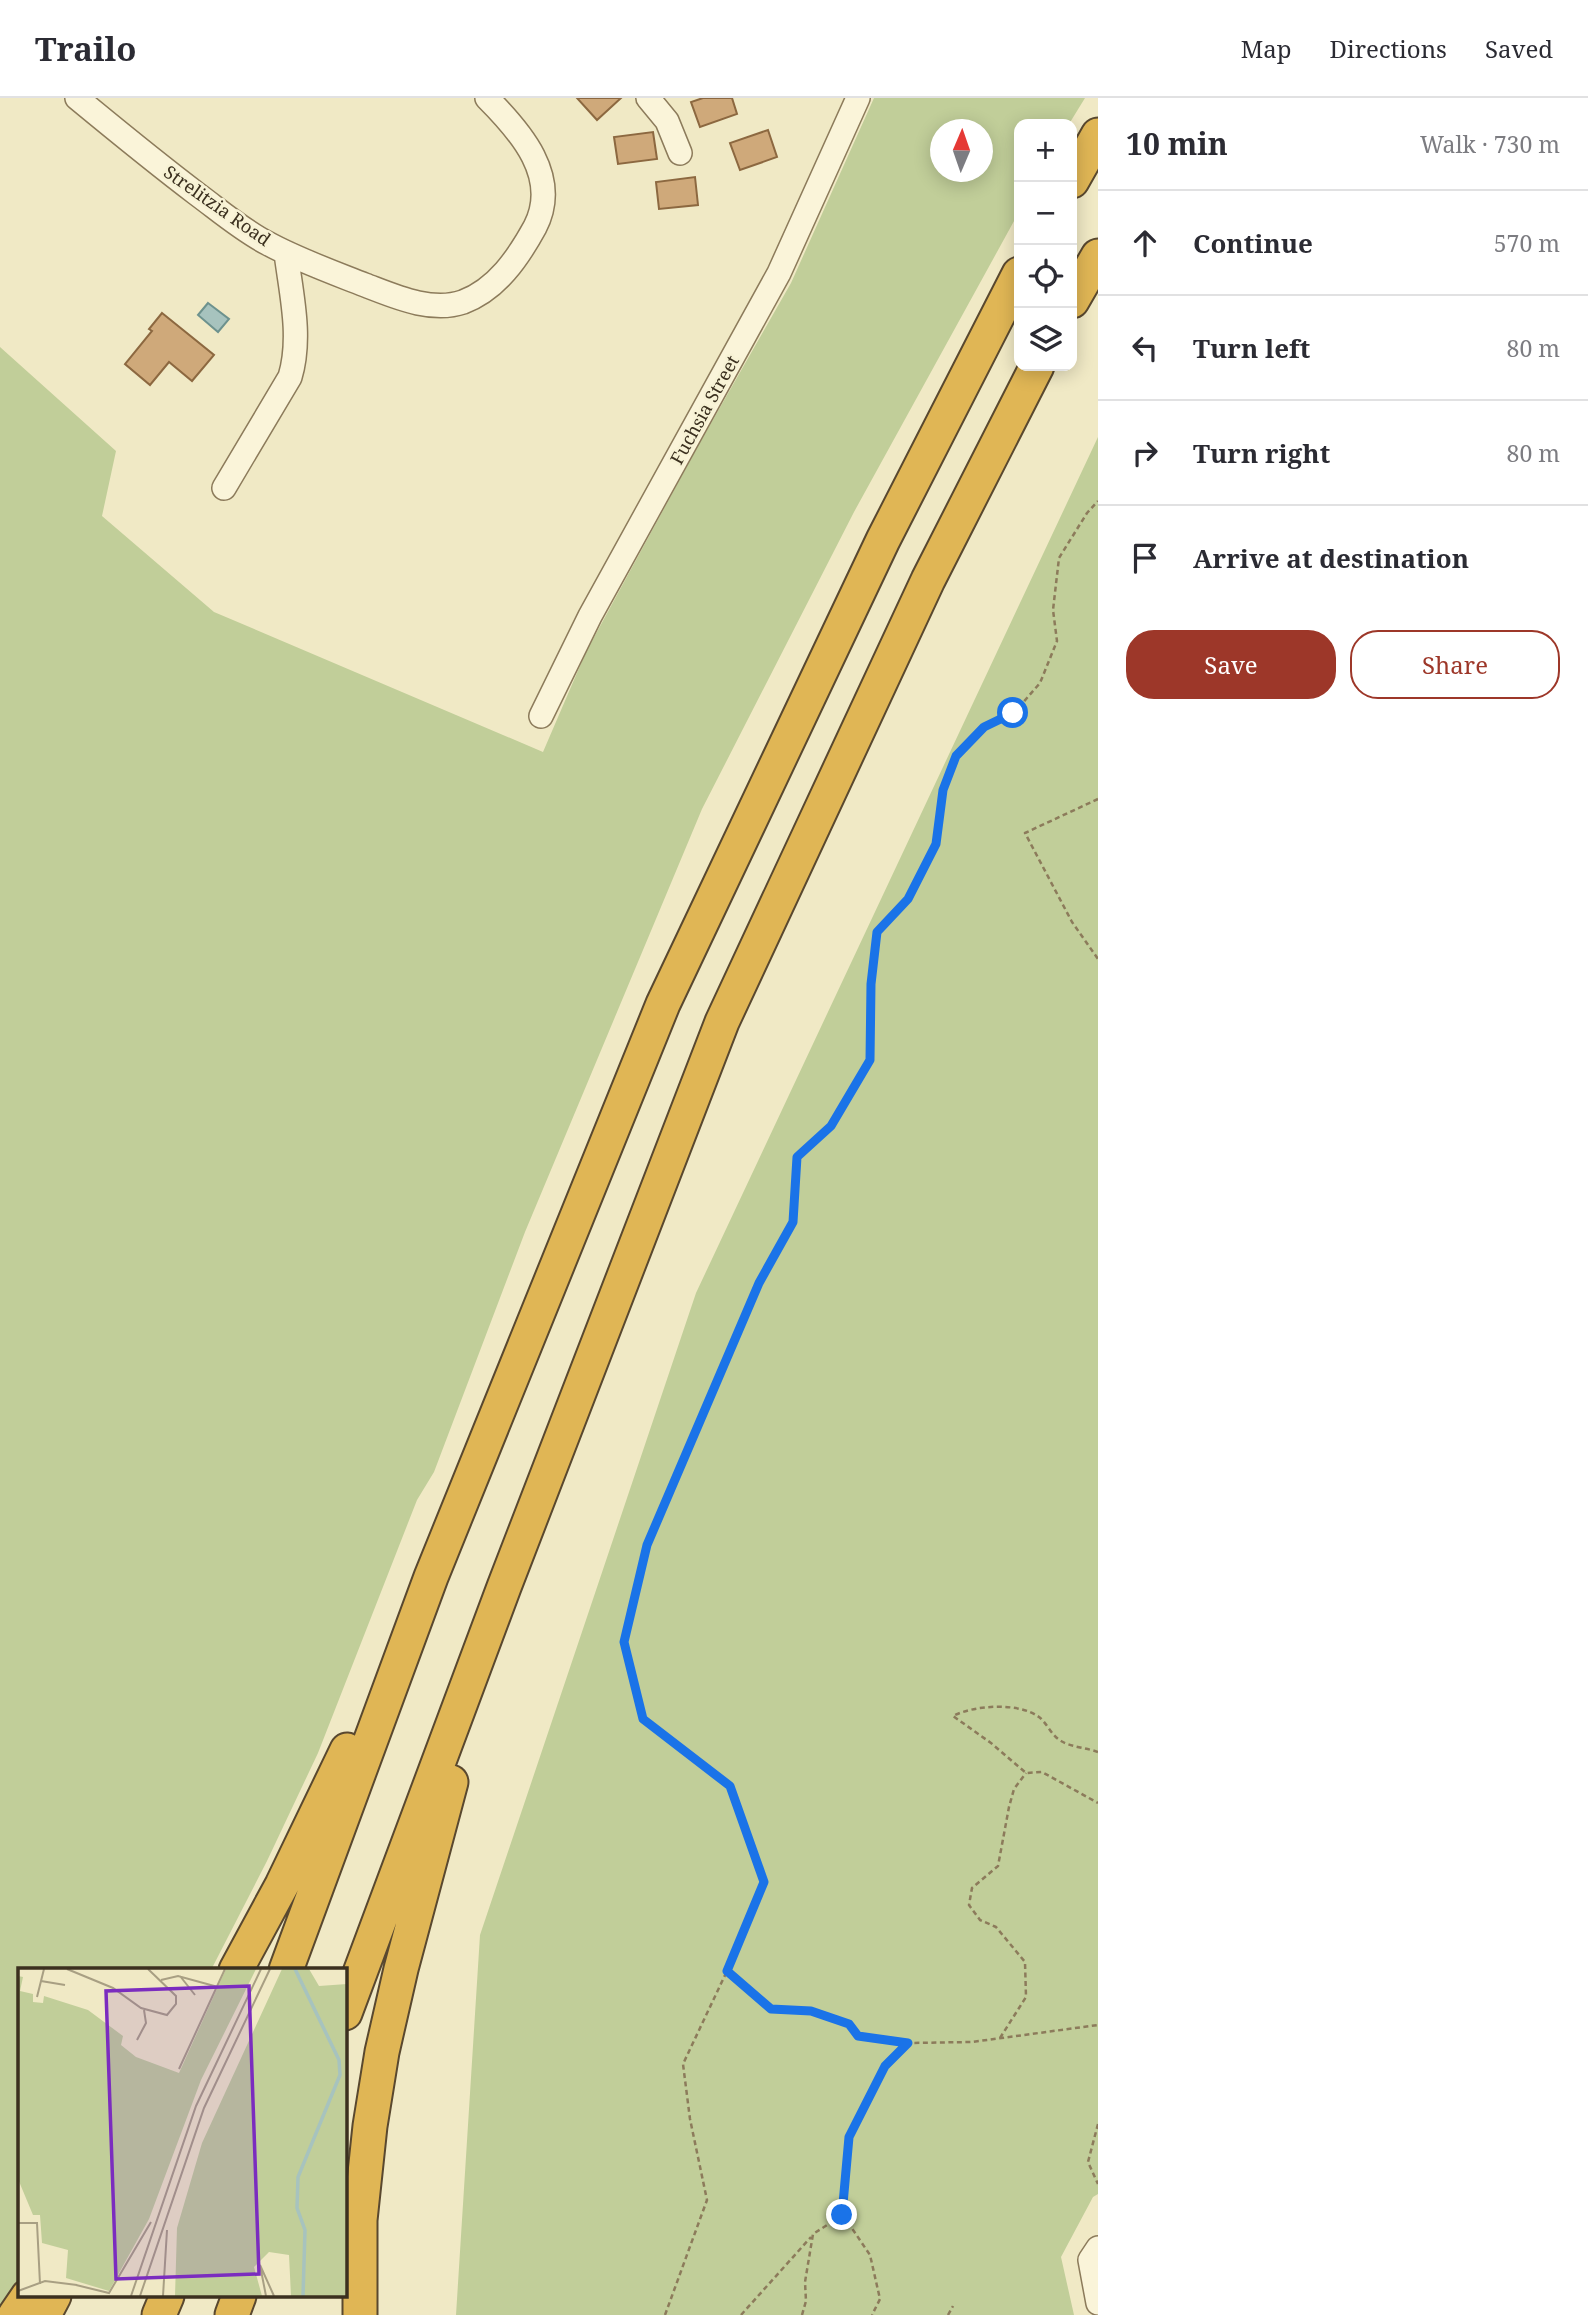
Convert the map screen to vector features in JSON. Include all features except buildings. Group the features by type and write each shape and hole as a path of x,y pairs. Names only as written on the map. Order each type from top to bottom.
{"highway":[{"path":"1077,172 1098,135"},
{"path":"1077,292 1098,256"},
{"path":"287,1968 431,1577 663,1004 883,540 1014,284"},
{"path":"346,2010 504,1587 722,1021 928,580 1034,371"},
{"path":"237,1968 282,1885 431,1577"},
{"path":"360,2315 360,2220 370,2126 382,2052 401,1969 504,1587"},
{"path":"15,2315 27,2298"},
{"path":"44,2315 53,2298"},
{"path":"159,2315 166,2298"},
{"path":"232,2315 238,2298"}],"street":[{"name":"Strelitzia Road","path":"77,98 237,224 286,253 412,301 438,306 462,302 485,290 503,275 521,253 537,222 544,196 541,176 533,155 518,130 487,98"},
{"path":"648,98 667,121 680,153"},
{"name":"Fuchsia Street","path":"541,716 590,616 779,273 856,98"},
{"path":"224,488 290,377 295,360 296,343 286,253"},
{"path":"1098,2248 1090,2260 1098,2303"}],"path":[{"path":"665,2315 707,2200 690,2119 683,2064 727,1971 764,1882 730,1786 643,1719 624,1642 647,1545 759,1283 793,1222 797,1157 831,1126 870,1060 871,984 877,932 908,899 936,844 943,790 956,756 984,727 1013,713 1040,683 1057,642 1053,610 1059,558 1087,513 1098,501"},
{"path":"1098,799 1025,833 1072,922 1098,959"},
{"path":"1098,1752 1062,1741 1039,1717 1018,1709 996,1707 965,1710 953,1716 991,1743 1026,1773 1042,1772 1098,1804"},
{"path":"1000,2038 1026,1997 1025,1962 996,1927 981,1920 969,1905 972,1888 998,1866 1014,1789 1026,1773"},
{"path":"727,1971 771,2009 811,2011 849,2024 858,2036 908,2043 972,2042 1098,2025"},
{"path":"872,2315 880,2299 870,2255 842,2215 849,2137 885,2066 908,2043"},
{"path":"1098,2124 1088,2162 1098,2184"},
{"path":"741,2315 813,2234 842,2215"},
{"path":"802,2315 813,2234"},
{"path":"948,2315 953,2306"}],"green space":[{"path":"874,98 1085,98 1072,119 1014,119 1014,221 854,512 702,809 525,1232 434,1472 417,1500 318,1753 212,1968 18,1968 18,2288 0,2315 0,347 116,451 102,516 214,612 543,752 586,652 698,446 791,283"},
{"path":"1098,437 1098,2194 1093,2197 1061,2257 1074,2315 456,2315 480,1935 696,1293"}],"water":[{"path":"208,303 229,319 218,332 198,315"}],"route":[{"path":"842,2215 849,2137 885,2066 908,2043 858,2036 849,2024 811,2011 771,2009 727,1971 764,1882 730,1786 643,1719 624,1642 647,1545 759,1283 793,1222 797,1157 831,1126 870,1060 871,984 877,932 908,899 936,844 943,790 956,756 984,727 1013,713"}]}
